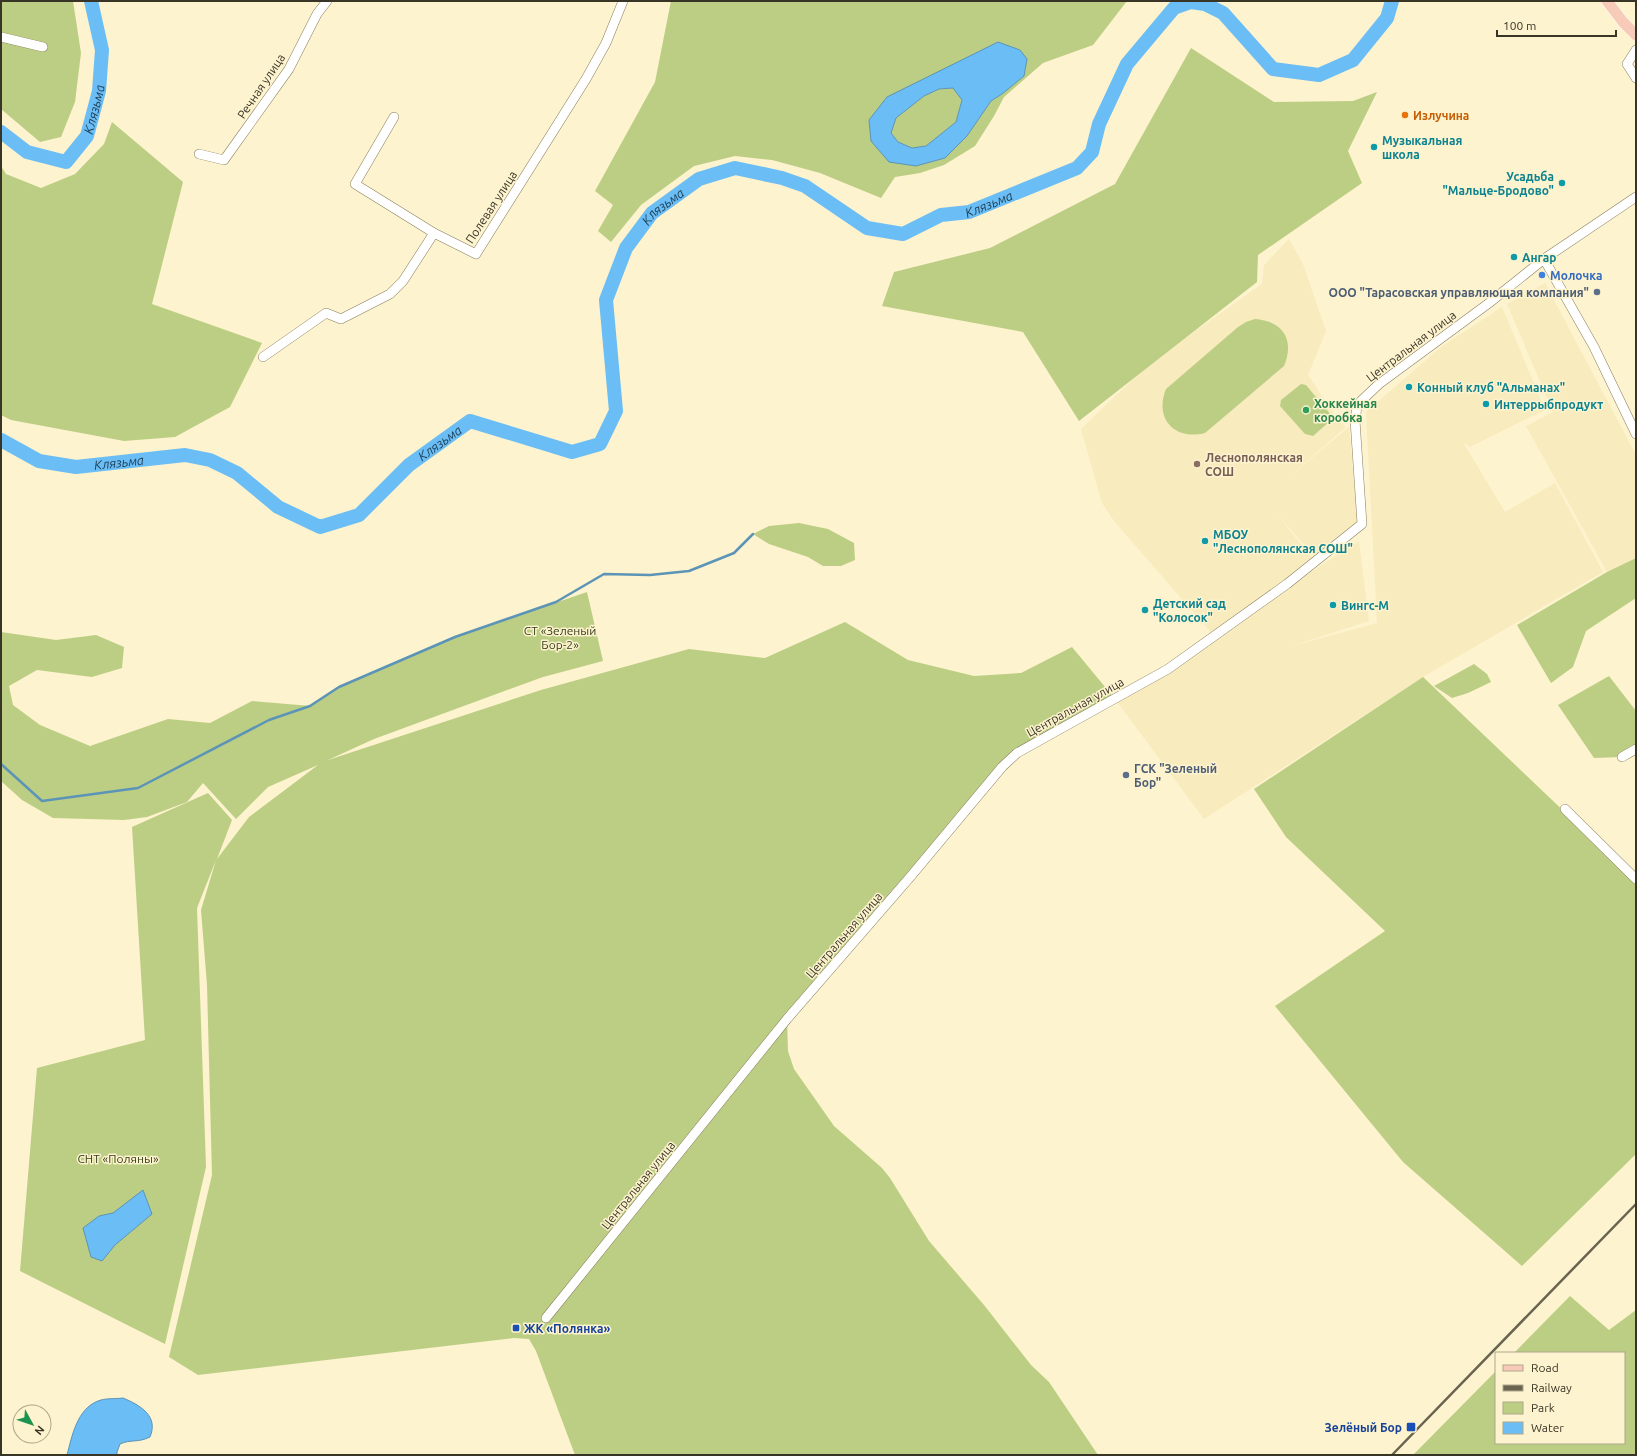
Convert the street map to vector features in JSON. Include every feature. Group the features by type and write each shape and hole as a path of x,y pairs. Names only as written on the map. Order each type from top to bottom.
{"main road":[{"path":"1607,1 1623,22 1636,35"}],"street":[{"name":"Речная улица","path":"199,154 224,160 289,69 317,14 327,1"},
{"name":"Полевая улица","path":"434,234 476,254 586,79 606,43 623,1"},
{"path":"1,37 43,47"},
{"path":"1636,50 1627,64 1636,78"},
{"path":"263,357 326,313 341,319 390,294 403,281 434,234 355,184 394,117"},
{"name":"Центральная улица","path":"546,1318 787,1019 911,876 1002,767 1017,753 1168,669 1287,584 1362,524 1355,420 1357,407 1361,401 1379,384 1544,260 1636,197"},
{"path":"1544,260 1594,347 1636,434"},
{"path":"1622,758 1636,749"},
{"path":"1565,809 1636,879"}],"shaded area":[{"path":"1289,239 1303,264 1326,331 1308,375 1338,420 1346,427 1283,482 1349,427 1358,524 1316,558 1276,513 1312,558 1223,629 1359,541 1369,621 1288,647 1377,623 1366,412 1441,347 1502,307 1545,410 1470,447 1463,442 1505,512 1555,483 1603,572 1423,677 1204,819 1115,699 1214,636 1114,521 1102,503 1081,429 1151,362 1262,284 1264,265"},
{"path":"1545,283 1636,455 1636,558 1607,572 1526,426 1553,412 1507,304"}],"green space":[{"path":"1,1 73,1 81,53 75,102 61,137 40,142 1,109"},
{"path":"671,1 1127,1 1093,45 1043,63 1004,97 975,146 944,165 920,173 895,177 881,198 820,173 772,160 735,156 694,166 641,205 611,242 598,231 613,205 595,191 655,82","holes":["1020,50 1002,94 991,101 967,136 945,158 916,166 869,120"]},
{"path":"1191,48 1274,102 1353,101 1377,92 1348,151 1362,183 1258,255 1257,282 1079,421 1023,332 882,306 894,272 990,248 1115,184"},
{"path":"953,88 962,100 956,122 926,146 912,148 898,142 891,133 896,118 924,96 939,89"},
{"path":"112,122 183,182 152,304 262,343 230,407 175,437 124,441 11,420 1,415 1,166 6,174 41,188 75,174 104,144"},
{"path":"1255,319 1273,324 1284,334 1287,340 1288,348 1284,366 1205,433 1194,435 1184,434 1169,425 1165,418 1163,409 1163,400 1166,389 1238,327"},
{"name":"Хоккейная коробка","path":"1301,384 1306,385 1331,415 1329,422 1313,436 1305,434 1280,406 1281,400"},
{"path":"799,523 828,529 854,543 855,560 841,566 823,566 808,557 769,544 753,534 769,526"},
{"path":"1636,558 1636,598 1586,631 1573,667 1551,683 1517,625 1607,572"},
{"path":"587,592 603,661 543,677 374,739 328,760 541,690 689,649 765,658 845,622 908,660 974,676 1021,673 1072,647 1115,699 1017,753 787,1019 788,1051 794,1069 834,1126 882,1168 890,1178 929,1241 984,1305 1031,1365 1049,1382 1098,1455 575,1455 536,1351 529,1339 514,1338 198,1375 169,1357 212,1175 207,985 201,910 216,860 197,908 206,1167 165,1344 20,1271 37,1068 145,1040 132,827 208,793 232,820 217,859 249,817 318,765 268,787 236,819 203,783 187,802 147,817 124,820 53,818 22,800 1,781 1,632 56,640 96,635 124,647 122,668 92,677 37,670 9,686 13,705 40,725 90,746 168,719 210,723 252,701 311,706 339,687 455,637"},
{"path":"1474,664 1487,674 1491,682 1468,693 1452,698 1434,686"},
{"path":"1609,676 1636,711 1636,749 1622,757 1594,758 1558,705"},
{"path":"1423,677 1636,880 1636,1154 1522,1266 1403,1162 1275,1006 1385,931 1286,837 1254,789"},
{"path":"1570,1296 1609,1330 1636,1310 1636,1455 1413,1455 1495,1372 1495,1444 1625,1444 1625,1352 1515,1352"}],"water":[{"path":"998,42 1020,50 1027,59 1024,76 991,101 967,136 945,158 916,166 889,162 871,141 869,120 887,97","holes":["953,88 962,100 956,122 926,146 912,148 898,142 891,133 896,118 924,96 939,89"]},
{"path":"143,1190 152,1214 115,1245 102,1261 91,1257 83,1228 99,1216 113,1213"},
{"path":"123,1398 136,1404 150,1417 152,1430 150,1437 120,1444 117,1455 67,1455 76,1424 85,1410 101,1400"}],"waterway":[{"name":"Клязьма","path":"1,132 27,152 66,162 87,136 99,91 102,50 91,1"},
{"name":"Клязьма","path":"1,440 39,461 76,467 185,455 210,460 237,473 278,507 320,527 359,515 409,465 470,421 572,452 600,444 616,411 606,300 626,248 652,213 699,179 735,168 782,178 805,186 867,228 903,234 941,215 969,212 1077,168 1092,152 1099,124 1127,64 1174,8 1191,2 1205,4 1223,13 1273,69 1319,75 1353,60 1387,18 1392,1"},
{"path":"1,764 42,801 138,788 269,720 310,706 339,687 455,637 556,602 604,574 650,575 689,571 734,553 753,534"}],"railway":[{"path":"1392,1455 1636,1204"}],"place":[{"name":"Излучина","path":"1405,115"},
{"name":"Музыкальная школа","path":"1374,147"},
{"name":"Усадьба \"Мальце-Бродово\"","path":"1562,183"},
{"name":"Ангар","path":"1514,257"},
{"name":"Молочка","path":"1542,275"},
{"name":"ООО \"Тарасовская управляющая компания\"","path":"1597,292"},
{"name":"Конный клуб \"Альманах\"","path":"1409,387"},
{"name":"Интеррыбпродукт","path":"1486,404"},
{"name":"Хоккейная коробка","path":"1306,410"},
{"name":"Леснополянская СОШ","path":"1197,464"},
{"name":"МБОУ \"Леснополянская СОШ\"","path":"1205,541"},
{"name":"Вингс-М","path":"1333,605"},
{"name":"Детский сад \"Колосок\"","path":"1145,610"},
{"name":"ГСК \"Зеленый Бор\"","path":"1126,775"},
{"name":"ЖК «Полянка»","path":"516,1328"},
{"name":"Зелёный Бор","path":"1411,1427"}],"park label":[{"name":"СТ «Зеленый Бор-2»","path":"560,637"},
{"name":"СНТ «Поляны»","path":"118,1158"}]}
